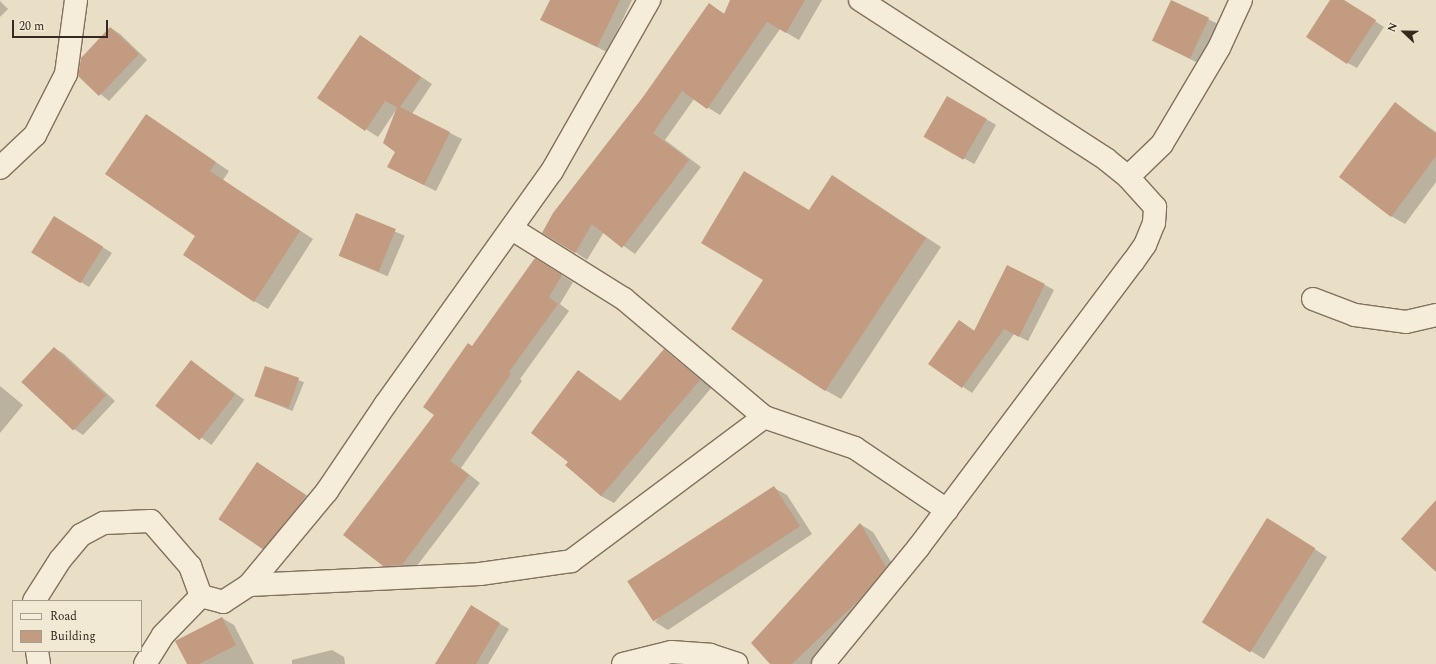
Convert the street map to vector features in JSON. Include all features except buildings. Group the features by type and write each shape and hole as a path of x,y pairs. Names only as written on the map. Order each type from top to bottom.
{"street":[{"path":"0,168 35,135 66,74 76,0"},
{"path":"201,596 223,602 249,585 327,491 385,405 552,171 649,0"},
{"path":"823,664 947,510 1145,245 1154,223 1155,207 1128,177 1106,159 860,0"},
{"path":"1128,177 1162,144 1219,48 1241,0"},
{"path":"512,229 624,299 764,417 855,448 947,510"},
{"path":"1313,299 1355,315 1406,322 1436,315"},
{"path":"249,585 480,574 571,561 764,417"},
{"path":"35,600 60,560 81,535 104,523 151,521 190,566 201,596"},
{"path":"145,664 163,635 201,596"},
{"path":"37,652 39,664"},
{"path":"623,664 671,652 710,656 737,664"}]}
